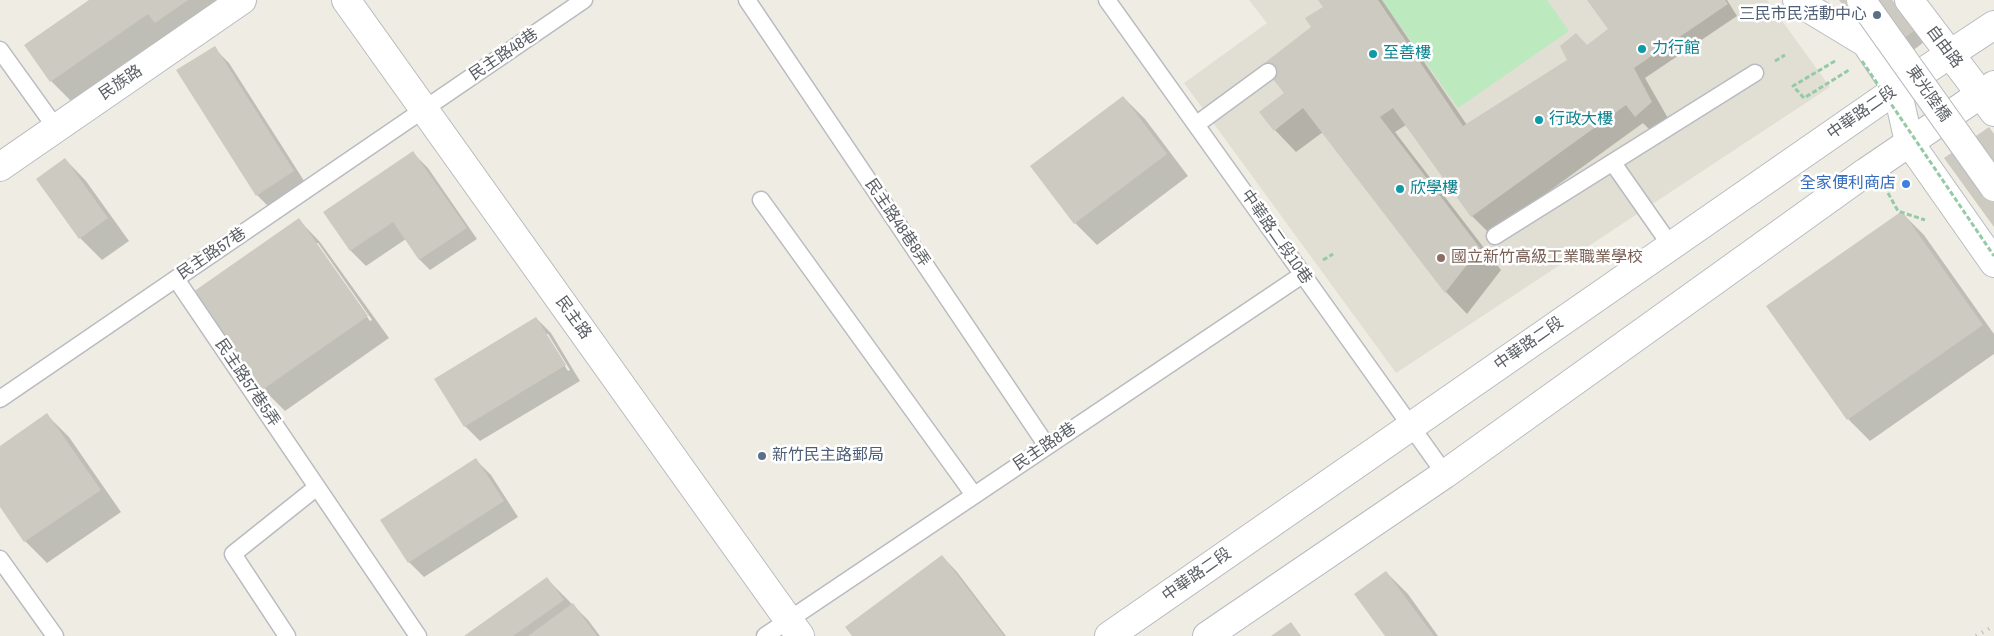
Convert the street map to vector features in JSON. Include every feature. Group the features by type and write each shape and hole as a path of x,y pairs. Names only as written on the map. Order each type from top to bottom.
{"street":[{"name":"民族路","path":"0,166 242,0"},
{"name":"民主路","path":"346,0 794,628"},
{"path":"1797,0 1864,52 1896,89 1909,142 1994,263"},
{"name":"東光陸橋","path":"1861,0 1994,187"},
{"name":"自由路","path":"1909,0 1950,54 1989,97"},
{"name":"中華路二段","path":"1109,636 1896,89 1994,25"},
{"path":"1207,636 1445,474 1909,142 1989,97"}],"lane":[{"name":"民主路48巷","path":"424,110 584,0"},
{"name":"民主路48巷8弄","path":"747,0 1047,446"},
{"name":"中華路二段10巷","path":"1108,0 1445,474"},
{"path":"0,50 56,128"},
{"path":"1197,124 1268,72"},
{"path":"1495,236 1755,73"},
{"name":"民主路57巷","path":"0,399 424,110"},
{"path":"1613,162 1671,246"},
{"path":"761,200 974,495"},
{"name":"民主路8巷","path":"765,636 794,628 974,495 1302,275"},
{"name":"民主路57巷5弄","path":"176,279 418,636"},
{"path":"287,636 233,554 317,487"},
{"path":"0,559 55,636"}],"path":[{"path":"1854,67 1804,98 1793,86 1864,52 1994,256"}],"shaded area":[{"name":"國立新竹高級工業職業學校","path":"1249,0 1767,0 1830,87 1396,373 1184,83 1267,23"}],"green space":[{"path":"1382,0 1547,0 1569,31 1458,108"}],"building":[{"path":"89,0 188,0 155,23 148,14 50,82 24,45"},
{"path":"1318,0 1378,0 1463,126 1567,60 1560,46 1576,33 1587,45 1608,29 1587,0 1725,0 1728,4 1634,68 1652,102 1635,117 1626,105 1471,217 1393,108 1380,117 1480,248 1445,293 1303,108 1274,131 1259,112 1284,93 1262,65 1311,27 1305,18 1323,7"},
{"name":"三民市民活動中心","path":"1839,0 1891,0 1915,30 1882,55"},
{"path":"215,46 294,171 256,196 176,70"},
{"path":"1123,96 1167,154 1074,224 1030,166"},
{"path":"1989,127 1994,134 1994,227 1944,158"},
{"path":"413,151 467,228 419,260 393,222 350,251 323,212"},
{"path":"65,158 108,218 79,239 36,179"},
{"path":"1902,211 1983,325 1847,420 1766,306"},
{"path":"299,218 368,316 262,390 193,292"},
{"path":"536,317 566,365 464,427 434,379"},
{"path":"47,413 101,490 24,542 0,507 0,446"},
{"path":"476,458 504,501 408,563 380,520"},
{"path":"942,555 1004,636 852,636 845,627"},
{"path":"1386,571 1434,636 1385,636 1354,594"},
{"path":"547,577 564,600 513,636 464,636"},
{"path":"573,603 597,636 528,636"},
{"path":"1291,622 1301,636 1271,636"}],"railway":[{"path":"1976,636 1994,626"}],"place":[{"name":"三民市民活動中心","path":"1877,15"},
{"name":"力行館","path":"1642,49"},
{"name":"至善樓","path":"1373,54"},
{"name":"行政大樓","path":"1539,120"},
{"name":"全家便利商店","path":"1906,184"},
{"name":"欣學樓","path":"1400,189"},
{"name":"國立新竹高級工業職業學校","path":"1441,258"},
{"name":"新竹民主路郵局","path":"762,456"}]}
